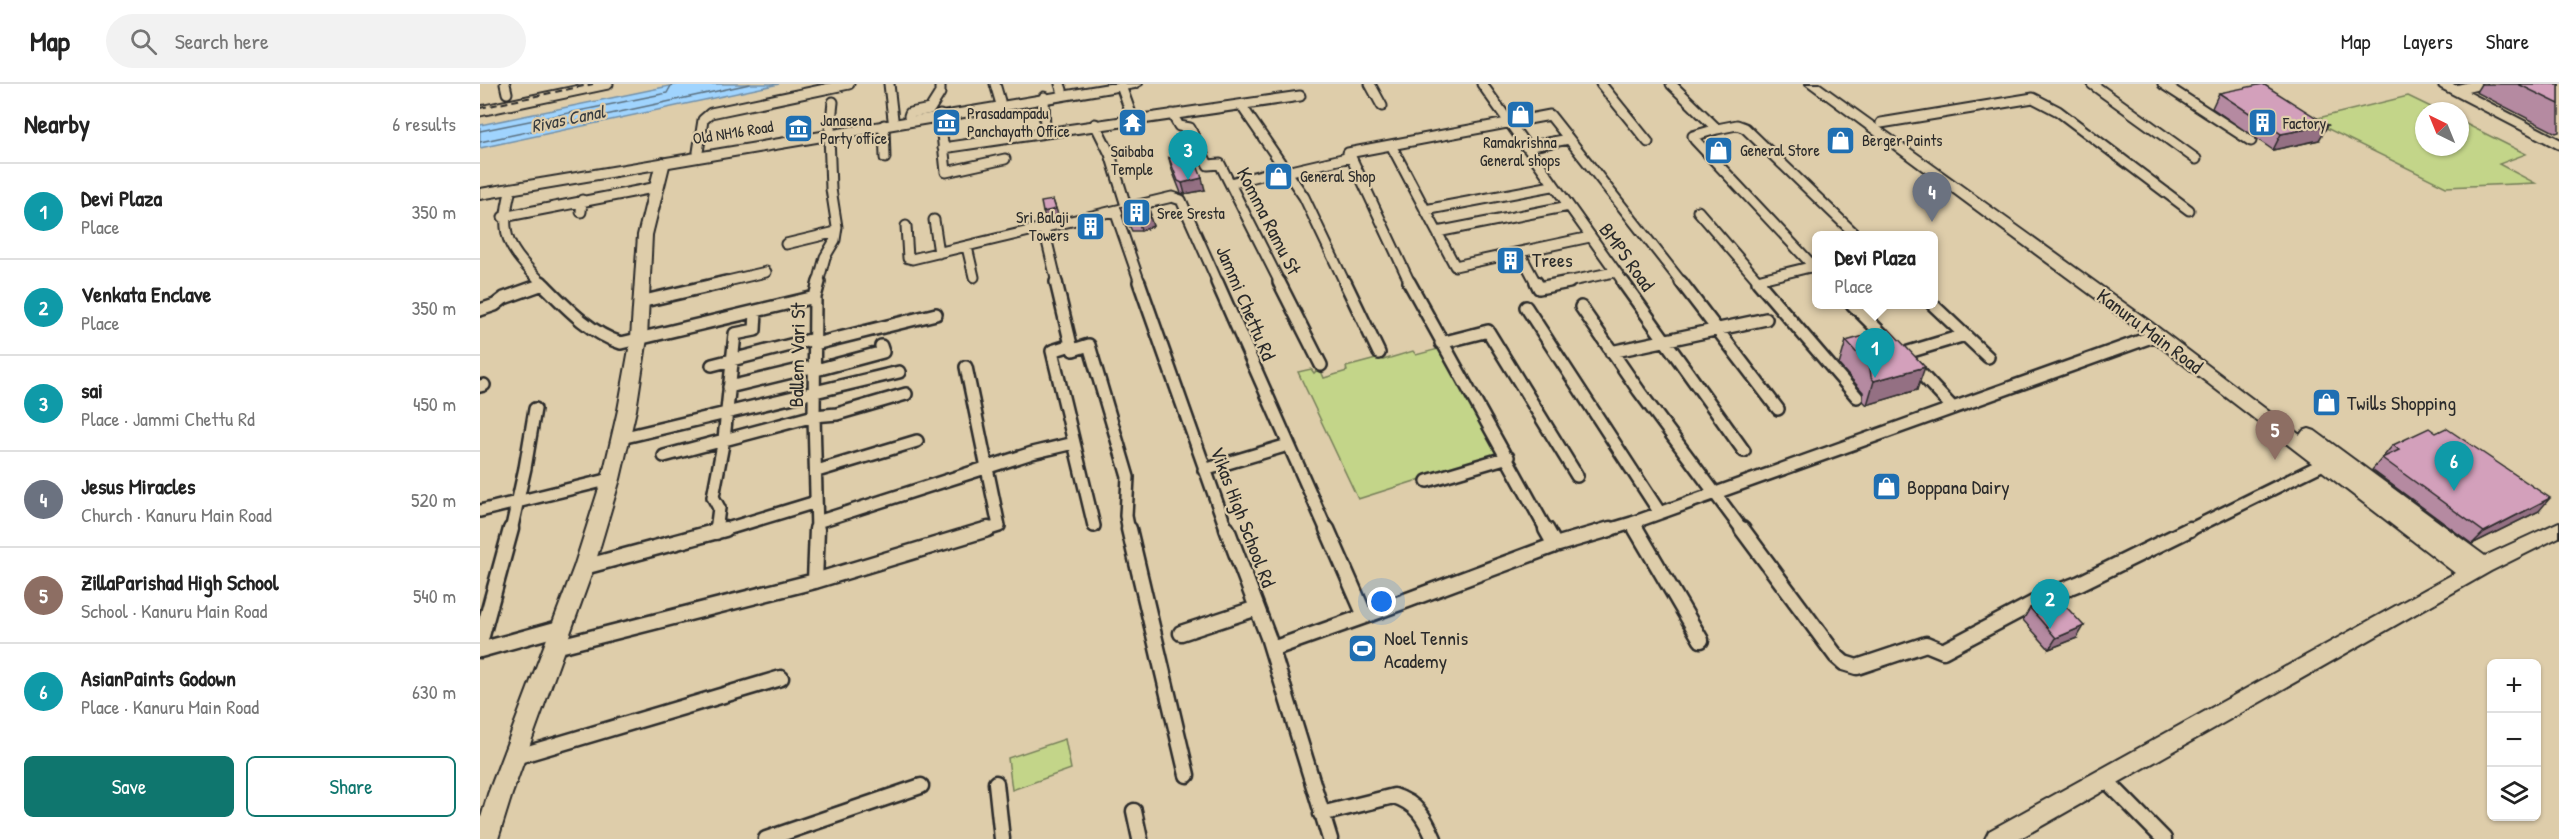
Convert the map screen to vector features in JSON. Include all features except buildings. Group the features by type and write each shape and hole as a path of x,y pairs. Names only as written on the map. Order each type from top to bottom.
{"main road":[{"name":"Kanuru Main Road","path":"1812,84 2044,247 2477,570"},
{"name":"Kanuru Main Road","path":"1824,84 1881,123 2157,335 2256,403 2325,463 2477,570"},
{"name":"Old NH16 Road","path":"888,122 1061,87 1121,85"},
{"name":"Old NH16 Road","path":"480,195 829,132 1121,85"},
{"name":"Old NH16 Road","path":"480,190 829,132"},
{"path":"486,839 500,794 584,567 611,479 621,438 639,338 645,235 663,162"},
{"path":"1997,839 2106,780 2477,570 2559,529"}],"street":[{"path":"480,111 608,84"},
{"path":"698,152 703,120 711,113 849,84"},
{"path":"885,158 889,84"},
{"path":"909,116 910,113 930,109 940,93 940,84"},
{"path":"995,84 1000,101"},
{"path":"1370,84 1382,106"},
{"name":"BMPS Road","path":"1482,84 1552,186 1666,339 1744,451"},
{"path":"1601,84 1648,142"},
{"path":"1671,84 1717,129"},
{"path":"2092,84 2196,159"},
{"path":"2163,84 2251,141"},
{"path":"2443,84 2559,144"},
{"path":"2456,90 2481,84"},
{"path":"1121,85 1133,119"},
{"path":"943,148 1095,124 1300,96"},
{"path":"1044,97 1045,133"},
{"path":"1881,123 2033,98 2058,111 2189,210"},
{"name":"Ballem Vari St","path":"814,581 817,522 814,416 815,297 825,257 836,232 837,214 831,189 829,132 833,102"},
{"path":"1242,105 1304,197 1379,353"},
{"name":"Komma Ramu St","path":"1172,114 1179,126 1190,128 1208,165 1220,164 1321,365"},
{"path":"940,115 946,172 1005,159"},
{"path":"1555,544 1416,296 1348,153 1552,116 1778,409"},
{"name":"Vikas High School Rd","path":"1095,124 1110,154 1121,210 1204,470 1272,649 1330,839"},
{"path":"1812,265 1695,140 1694,136 1737,125 1745,129 1852,231"},
{"path":"1526,147 1569,139"},
{"path":"1391,145 1455,266 1590,237"},
{"path":"1230,183 1351,157"},
{"path":"1425,210 1552,186"},
{"path":"503,217 658,187"},
{"path":"511,189 503,217 507,239 543,284 572,314 612,341 620,343 815,297"},
{"name":"Jammi Chettu Rd","path":"906,226 908,258 967,247 1172,197 1181,200 1365,616"},
{"path":"581,212 582,200"},
{"path":"1437,232 1569,206"},
{"path":"1698,211 1857,397"},
{"path":"934,220 939,253"},
{"path":"1044,229 1071,345 1073,350 1089,345 1128,477 1126,516 1187,775"},
{"path":"786,244 836,232"},
{"path":"967,247 974,277"},
{"path":"1520,253 1539,288 1614,272"},
{"path":"1757,280 1812,269"},
{"path":"640,302 766,273"},
{"path":"480,310 495,305 504,298 543,284"},
{"path":"1526,307 1660,513"},
{"path":"1581,307 1715,495 1836,656 1844,663 1857,668 1926,644 1943,651 2049,595 2080,583 2325,463"},
{"path":"1857,309 1953,408"},
{"path":"1937,309 1988,357"},
{"path":"716,532 719,508 713,497 728,411 735,334 755,330 756,312"},
{"path":"712,365 936,314"},
{"path":"1611,352 1766,319"},
{"path":"1442,343 1488,331 1577,476"},
{"path":"1272,649 1555,544 1632,523 1715,495 2157,335"},
{"path":"1902,354 1965,336"},
{"path":"1071,345 1052,351 1094,526"},
{"path":"729,387 883,352 881,346"},
{"path":"555,647 814,581 999,526 966,367"},
{"path":"621,438 815,390 899,372"},
{"path":"664,456 814,416 837,414 906,394"},
{"path":"480,643 516,503 532,433 535,408"},
{"path":"817,471 917,441"},
{"path":"817,522 1032,453 1074,443"},
{"path":"1204,470 1288,445"},
{"path":"1427,481 1508,457"},
{"path":"480,511 611,479"},
{"path":"584,567 716,532 816,502"},
{"path":"1632,523 1701,640"},
{"path":"1181,633 1257,608"},
{"path":"480,650 563,627"},
{"path":"515,757 781,678"},
{"path":"2106,780 2164,839"},
{"path":"996,783 1002,839"},
{"path":"766,839 800,833 921,786"},
{"path":"1321,814 1395,796 1406,798 1419,808 1434,839"},
{"path":"1134,811 1140,839"}],"green space":[{"path":"2408,96 2420,102 2415,102 2415,156 2469,156 2469,126 2526,154 2499,164 2535,183 2446,187 2310,120"},
{"path":"1438,349 1500,454 1358,499 1298,372 1311,369 1314,373 1316,371 1314,367 1319,366 1324,378 1347,371 1346,367 1376,359 1380,355 1383,360 1413,351 1416,355"},
{"path":"1065,739 1071,769 1012,790 1008,758"}],"water":[{"name":"Rivas Canal","path":"679,84 779,84 480,148 480,125"}],"railway":[{"path":"480,108 593,84"}],"place":[{"name":"Ramakrishna General shops","path":"1520,114"},
{"name":"Prasadampadu Panchayath Office","path":"946,122"},
{"name":"Saibaba Temple","path":"1132,123"},
{"name":"Factory","path":"2262,123"},
{"name":"Janasena Party office","path":"799,129"},
{"name":"Berger Paints","path":"1841,140"},
{"name":"General Store","path":"1719,150"},
{"name":"General Shop","path":"1279,176"},
{"name":"sai","path":"1188,180"},
{"name":"Sree Sresta","path":"1136,213"},
{"name":"Jesus Miracles","path":"1932,222"},
{"name":"Sri Balaji Towers","path":"1090,226"},
{"name":"Trees","path":"1511,260"},
{"name":"Devi Plaza","path":"1875,378"},
{"name":"Twills Shopping","path":"2326,403"},
{"name":"ZillaParishad High School","path":"2275,460"},
{"name":"Boppana Dairy","path":"1886,487"},
{"name":"AsianPaints Godown","path":"2454,491"},
{"name":"Venkata Enclave","path":"2050,629"},
{"name":"Noel Tennis Academy","path":"1363,649"}]}
